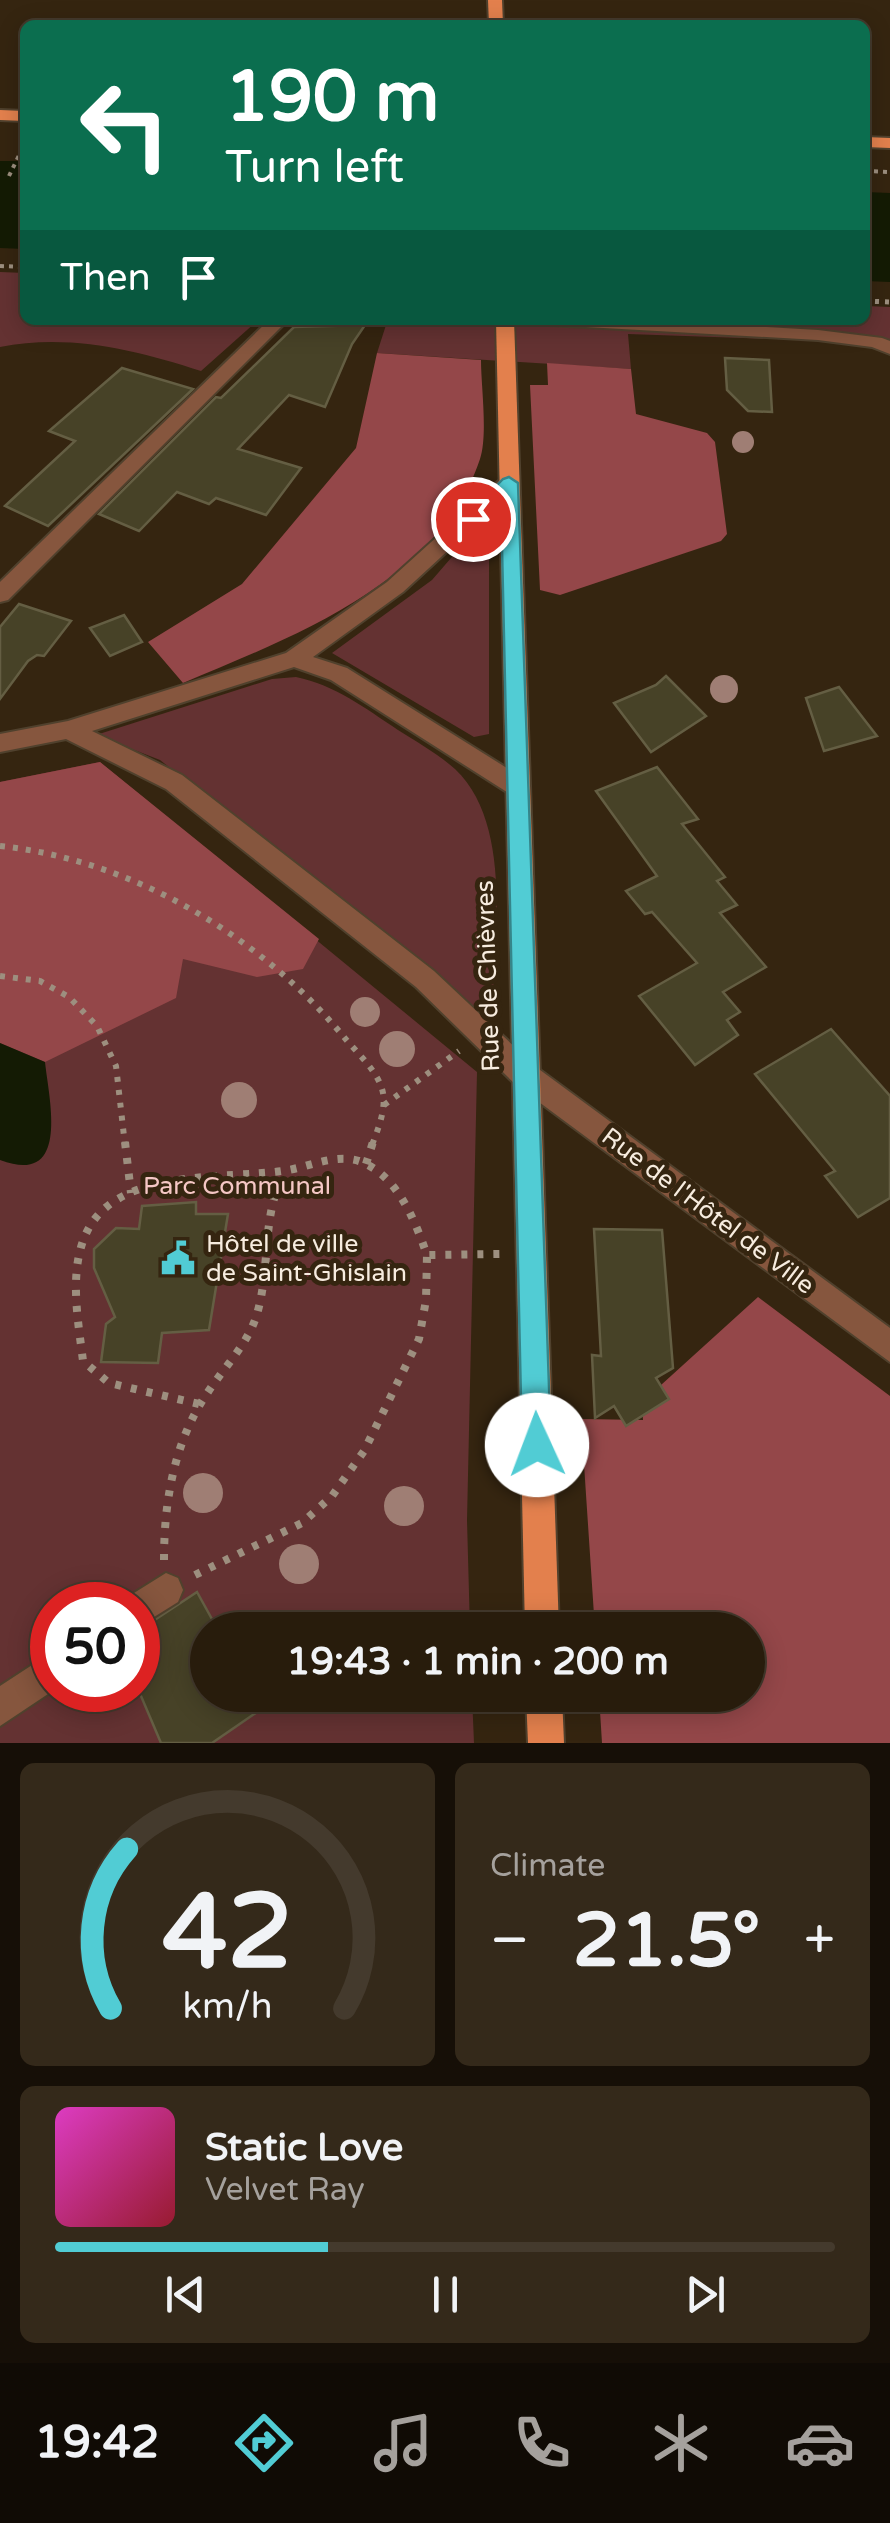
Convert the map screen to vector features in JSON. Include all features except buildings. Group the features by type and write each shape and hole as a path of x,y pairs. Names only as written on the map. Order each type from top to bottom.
{"main road":[{"name":"Rue de Chièvres","path":"505,325 541,1612"},
{"path":"545,1712 546,1743"}],"street":[{"path":"0,595 275,325"},
{"path":"633,325 818,335 876,342 890,348"},
{"path":"0,743 68,730 294,660 395,587 509,483"},
{"path":"294,660 339,674 518,787"},
{"name":"Rue de l'Hôtel de Ville","path":"68,730 174,782 425,979 526,1076 890,1347"},
{"path":"0,1708 30,1686"}],"path":[{"path":"8,176 20,153"},
{"path":"0,846 22,846 84,860 160,894 267,961 330,1016 382,1087 383,1106 366,1164"},
{"path":"0,976 40,982 68,997 97,1026 116,1066 131,1193"},
{"path":"383,1106 482,1034"},
{"path":"160,1596 302,1523 332,1496 364,1451 419,1339 426,1300 427,1255 407,1200 366,1164 334,1158 284,1172 173,1178 131,1193 103,1209 84,1231 76,1258 83,1361 109,1383 200,1404"},
{"path":"155,1582 163,1528 186,1435 200,1404 246,1341 258,1312 270,1194 284,1172"},
{"path":"427,1255 531,1253"}],"green space":[{"path":"0,272 20,273 20,325 253,325 201,371 152,356 77,343 0,347"},
{"path":"870,306 890,307 890,343 628,334 631,369 377,353 386,325 870,325"},
{"path":"464,543 489,544 489,734 474,737 332,653 432,580"},
{"path":"296,677 349,698 427,748 455,769 474,793 486,822 496,888 492,1021 160,760 96,735 272,679"},
{"name":"Parc Communal","path":"100,762 477,1072 467,1520 470,1612 190,1612 190,1712 473,1712 474,1743 0,1743 0,782"}],"shaded area":[{"path":"0,161 20,161 20,249 0,248"},
{"path":"870,192 890,193 890,282 870,281"},
{"path":"377,353 481,360 482,449 460,502 432,540 397,572 357,600 270,646 183,683 148,642 242,584 356,448"},
{"path":"547,363 631,369 636,414 707,433 715,442 727,534 721,541 560,595 540,590 530,385 548,385"},
{"path":"100,762 319,939 303,969 257,977 183,959 176,998 45,1062 0,1043 0,782"},
{"path":"0,1043 45,1062 51,1135 38,1161 22,1165 0,1160"},
{"path":"758,1297 890,1396 890,1743 602,1743 600,1712 765,1712 765,1612 594,1612 581,1419 643,1420 641,1384 661,1385"}],"place":[{"name":"Hôtel de ville de Saint-Ghislain","path":"178,1258"}],"route":[{"path":"473,519 509,483 537,1445"}]}
